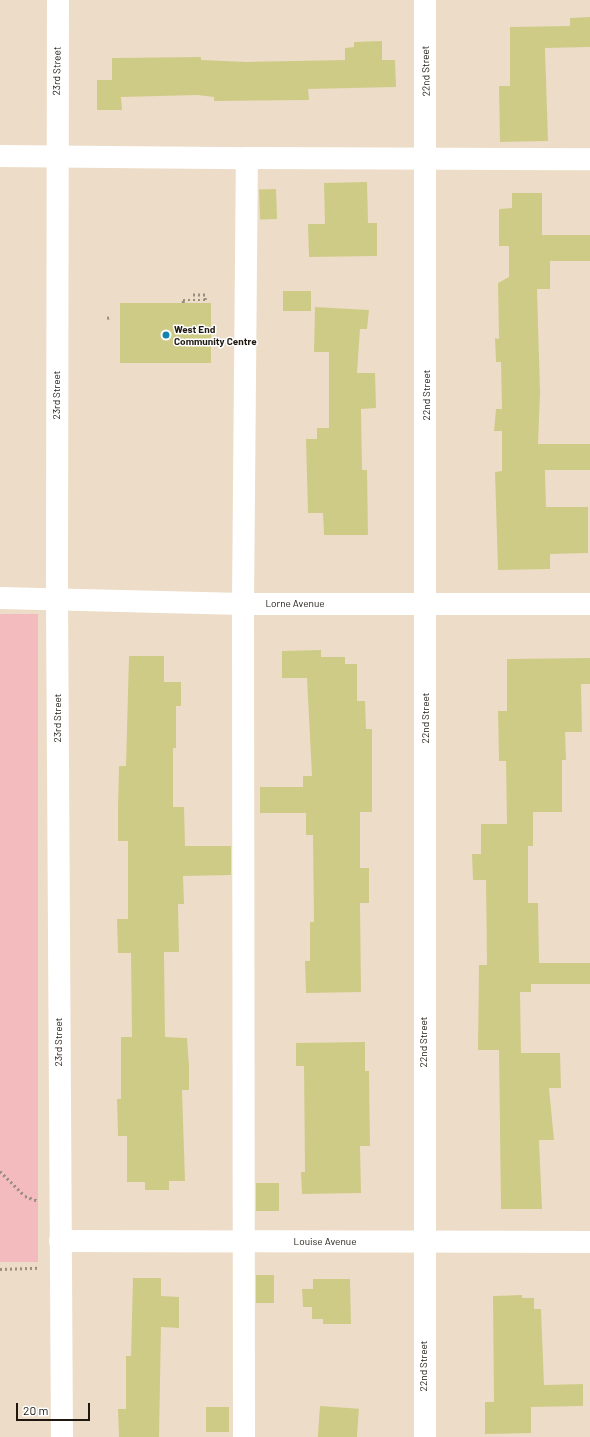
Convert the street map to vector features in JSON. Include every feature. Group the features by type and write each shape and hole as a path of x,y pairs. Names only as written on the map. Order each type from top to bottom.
{"street":[{"name":"23rd Street","path":"58,0 56,156 57,598 62,1437"},
{"name":"22nd Street","path":"425,0 427,158 423,1242 425,1437"},
{"path":"0,156 590,159"},
{"path":"244,1437 243,604 247,158"},
{"name":"Lorne Avenue","path":"0,598 57,598 243,604 590,604"},
{"name":"Louise Avenue","path":"60,1241 590,1242"}],"path":[{"path":"183,303 183,300 205,300 205,295 190,295"},
{"path":"0,1171 26,1196 60,1212"},
{"path":"0,1269 60,1268"}],"shaded area":[{"path":"0,614 38,614 38,1262 0,1262"}],"building":[{"path":"590,17 590,47 545,48 548,141 500,142 499,86 510,86 510,27 570,26 570,18"},
{"path":"382,41 382,60 395,60 396,87 308,89 309,100 214,101 214,97 197,95 121,97 122,110 97,110 97,80 112,80 112,58 201,57 201,60 247,62 345,60 345,48 354,47 354,42"},
{"path":"367,182 368,223 377,223 377,256 309,257 308,224 325,224 324,183"},
{"path":"276,189 277,219 260,220 259,190"},
{"path":"512,193 542,193 542,235 590,235 590,261 550,261 550,289 537,289 540,392 538,444 590,444 590,470 545,470 546,507 588,507 588,553 550,554 550,569 498,570 495,472 502,471 502,431 494,431 496,409 502,409 501,362 496,362 495,338 499,339 498,283 509,277 509,246 499,246 499,209 512,208"},
{"path":"283,291 311,291 311,311 283,311"},
{"name":"West End Community Centre","path":"120,303 211,303 211,363 120,363"},
{"path":"315,307 369,310 367,329 360,329 357,373 375,373 376,408 361,409 362,470 367,470 368,535 324,535 323,513 308,513 306,439 317,439 317,428 329,428 329,352 314,352"},
{"path":"321,650 321,657 345,657 345,664 357,664 357,701 365,701 366,729 372,729 372,812 360,812 360,868 369,868 369,903 360,903 361,992 306,993 305,961 310,961 310,922 314,922 313,835 306,835 306,813 260,813 260,787 303,787 303,776 312,776 307,678 282,678 282,651"},
{"path":"129,656 164,656 164,682 181,682 181,706 176,706 176,748 173,748 173,807 184,807 185,846 231,846 231,875 183,876 184,904 178,904 179,952 164,952 165,1037 187,1038 189,1066 189,1090 182,1090 185,1181 169,1181 169,1190 145,1190 145,1182 127,1182 127,1136 118,1136 117,1099 121,1099 121,1037 132,1037 131,953 118,953 117,919 128,919 128,841 118,841 118,808 119,766 126,766"},
{"path":"590,658 590,684 581,684 582,732 565,732 566,760 562,760 562,812 533,812 533,846 528,846 528,903 538,903 539,963 590,963 590,984 531,984 531,992 520,992 521,1053 560,1053 561,1088 549,1088 554,1140 539,1140 542,1209 501,1209 499,1050 478,1050 479,965 487,965 486,880 473,880 472,854 481,854 481,824 507,824 506,761 499,761 498,711 507,711 507,659"},
{"path":"365,1042 365,1071 369,1071 370,1146 360,1146 361,1193 302,1194 301,1172 305,1172 304,1066 296,1066 296,1043"},
{"path":"256,1183 279,1183 279,1211 256,1211"},
{"path":"256,1275 274,1275 274,1303 256,1303"},
{"path":"133,1278 161,1278 161,1296 179,1297 179,1328 161,1327 159,1437 119,1437 118,1409 126,1409 126,1356 131,1356"},
{"path":"313,1279 350,1279 351,1324 323,1324 323,1319 312,1319 312,1307 303,1307 302,1289 313,1289"},
{"path":"522,1295 522,1298 534,1298 534,1309 541,1309 544,1385 583,1384 583,1406 531,1407 531,1433 485,1434 485,1402 494,1402 493,1296"},
{"path":"320,1406 359,1409 357,1437 318,1437"},
{"path":"206,1407 229,1407 229,1432 206,1432"}],"place":[{"name":"West End Community Centre","path":"166,335"}]}
